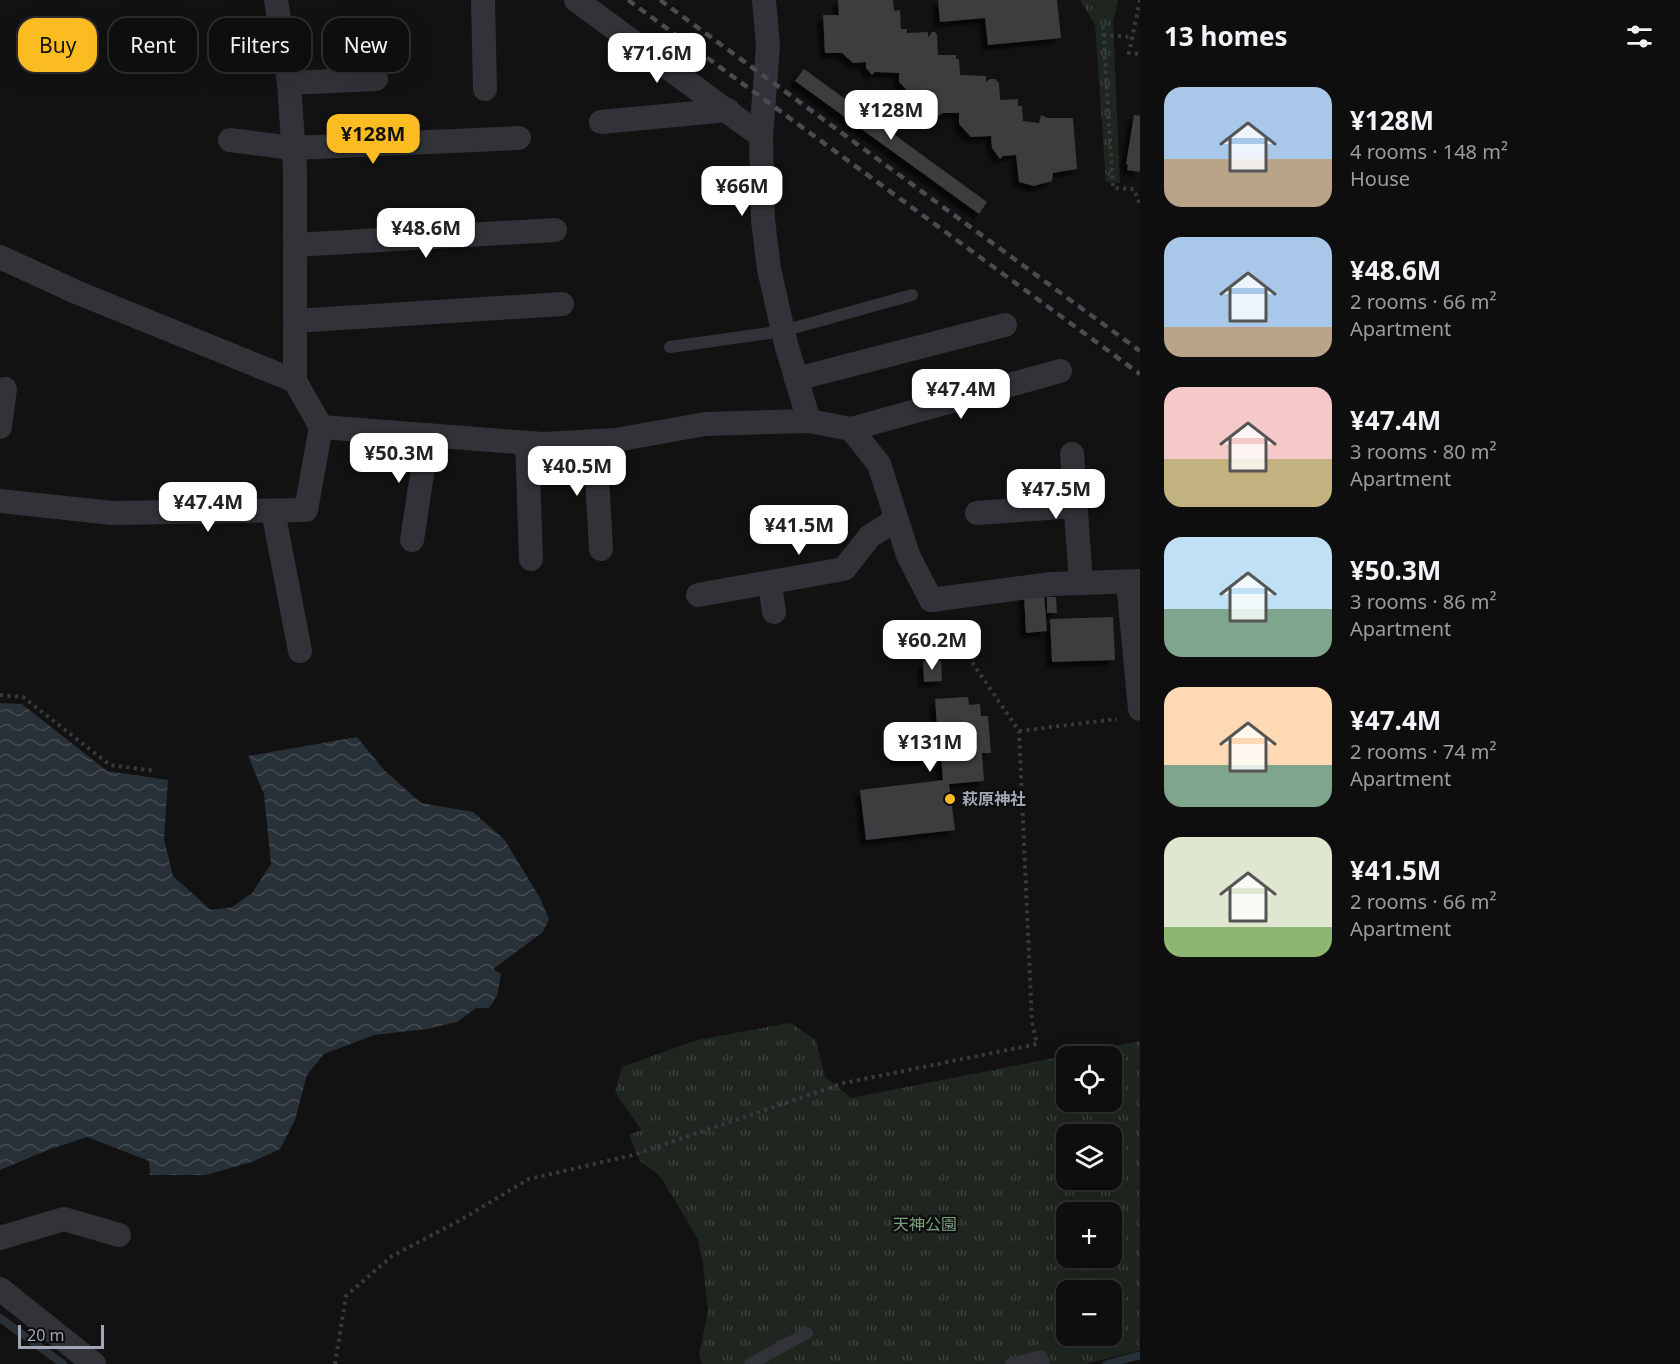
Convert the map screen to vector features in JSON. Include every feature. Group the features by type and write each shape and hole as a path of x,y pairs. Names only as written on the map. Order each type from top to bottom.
{"street":[{"path":"0,501 112,513 306,510 321,427 295,381 293,148 289,83 276,0"},
{"path":"483,0 485,89"},
{"path":"576,0 761,136"},
{"path":"764,0 768,45 761,136 763,220 769,269 783,331 809,421"},
{"path":"289,83 376,78"},
{"path":"601,122 728,110"},
{"path":"230,140 293,148 519,138"},
{"path":"295,245 555,230"},
{"path":"0,257 76,292 295,381"},
{"path":"295,321 562,304"},
{"path":"796,379 1005,325"},
{"path":"321,427 543,444 616,440 705,424 809,421 851,429 1060,371"},
{"path":"0,427 5,389"},
{"path":"851,429 879,464 908,555 931,600 1051,584 1134,581 1134,714"},
{"path":"412,540 428,435"},
{"path":"595,441 601,549"},
{"path":"527,443 531,559"},
{"path":"1072,454 1082,583"},
{"path":"977,513 1076,506"},
{"path":"273,511 300,651"},
{"path":"698,596 844,569 870,536 896,520"},
{"path":"770,584 774,612"},
{"path":"0,1238 64,1219 119,1235"},
{"path":"0,1289 94,1364"}],"lane":[{"path":"670,347 783,331 912,295"},
{"path":"750,1364 807,1333"},
{"path":"1011,1364 1041,1356 1044,1364"}],"path":[{"path":"1140,0 1130,53 1140,54"},
{"path":"1102,26 1113,188 1134,189 1140,204"},
{"path":"1103,35 1133,37"},
{"path":"335,1364 346,1296 392,1256 457,1222 529,1179 633,1155 844,1083 1037,1044 1032,1022 1019,731 931,600"},
{"path":"0,696 23,697 110,765 156,771"},
{"path":"1019,731 1134,714"}],"green space":[{"path":"1080,0 1118,0 1113,22 1120,183 1106,182 1095,25"},
{"name":"天神公園","path":"790,1023 816,1040 825,1077 851,1098 1056,1058 1056,1112 1122,1112 1122,1046 1115,1046 1140,1041 1140,1350 1086,1364 703,1364 699,1356 708,1310 698,1239 660,1176 640,1161 629,1135 641,1130 615,1092 622,1067 697,1040"}],"water":[{"path":"0,703 22,704 107,771 168,780 164,839 173,876 211,910 232,907 252,893 271,864 264,794 248,756 357,737 384,770 421,803 473,812 504,839 540,898 549,919 543,932 493,969 501,974 497,996 489,1008 476,1008 457,1022 427,1029 374,1035 324,1054 307,1075 295,1120 280,1149 252,1162 206,1175 150,1175 149,1161 87,1137 0,1170"}],"building":[{"path":"838,0 893,0 894,11 900,10 901,29 907,29 907,33 928,32 928,38 932,32 935,32 938,55 956,55 956,59 959,59 960,75 986,76 986,82 995,79 999,83 1000,100 1018,99 1018,106 1022,106 1023,121 1039,123 1041,115 1048,118 1073,118 1077,169 1053,173 1052,181 1034,186 1019,182 1016,155 1003,156 1000,159 992,148 991,136 971,137 959,124 959,113 943,113 938,116 933,111 933,91 916,92 912,95 899,82 899,73 875,72 872,75 866,68 866,62 853,63 842,53 825,53 823,15 839,15"},
{"path":"938,0 1057,0 1061,38 988,45 985,18 940,22"},
{"path":"804,69 987,202 979,214 795,81"},
{"path":"1134,115 1140,116 1140,172 1127,170 1128,165 1126,164"},
{"path":"1044,594 1047,631 1026,633 1024,595"},
{"path":"1047,597 1056,597 1057,613 1047,613"},
{"path":"1113,617 1115,660 1052,662 1050,619"},
{"path":"923,661 941,661 942,681 924,682"},
{"path":"968,697 969,705 980,704 981,716 988,716 991,753 982,753 984,781 949,784 955,830 866,840 860,790 943,780 941,758 896,761 894,728 937,725 935,699"}],"waterway":[{"path":"0,1318 63,1364"},
{"path":"1107,1364 1140,1355"}],"railway":[{"path":"628,0 1140,374"},
{"path":"660,0 1140,351"}],"place":[{"name":"萩原神社","path":"950,799"}]}
